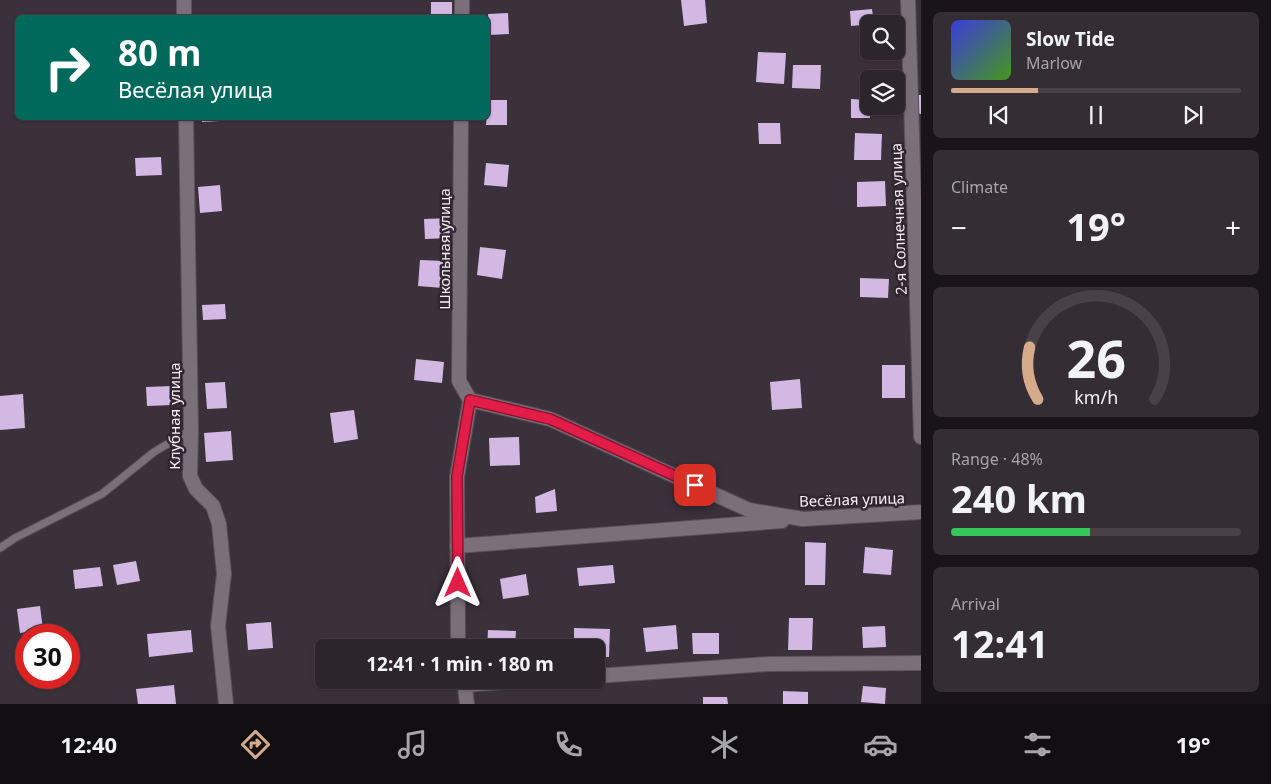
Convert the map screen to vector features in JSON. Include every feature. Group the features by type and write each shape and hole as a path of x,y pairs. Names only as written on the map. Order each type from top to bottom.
{"street":[{"path":"184,0 184,15"},
{"path":"462,0 462,15"},
{"name":"2-я Солнечная улица","path":"908,0 921,436"},
{"name":"Клубная улица","path":"186,120 190,476 196,489 213,506 219,524 224,574 218,626 226,704"},
{"name":"Школьная улица","path":"461,120 459,381 470,400"},
{"path":"458,639 457,476 470,400"},
{"name":"Весёлая улица","path":"470,400 550,419 749,510 803,519 921,512"},
{"path":"457,546 803,519"},
{"path":"605,675 769,664 921,663"},
{"path":"465,689 467,704"}],"lane":[{"path":"0,548 15,538 102,494 154,452 190,430"}],"building":[{"path":"681,0 705,0 707,23 684,26"},
{"path":"431,2 452,2 452,15 431,15"},
{"path":"872,9 873,15 860,15 860,25 851,26 850,11"},
{"path":"508,13 509,34 490,35 490,15 488,14"},
{"path":"758,52 786,53 784,84 756,82"},
{"path":"793,65 821,65 820,89 792,88"},
{"path":"916,95 921,95 921,114 915,113"},
{"path":"851,99 860,100 860,115 870,115 870,118 851,118"},
{"path":"490,100 507,100 507,125 486,125 486,120 490,120"},
{"path":"202,120 220,121 202,122"},
{"path":"758,123 780,123 781,144 759,144"},
{"path":"855,133 882,134 881,160 854,160"},
{"path":"161,157 162,175 136,176 135,158"},
{"path":"486,163 509,165 507,187 484,185"},
{"path":"885,181 886,206 857,207 857,182"},
{"path":"220,185 222,211 200,213 198,187"},
{"path":"449,218 450,238 425,239 424,219"},
{"path":"480,247 506,250 502,279 477,275"},
{"path":"420,260 444,261 443,288 418,286"},
{"path":"860,278 889,279 888,298 860,297"},
{"path":"225,304 226,319 203,320 202,305"},
{"path":"416,359 444,362 442,383 414,380"},
{"path":"882,365 905,365 905,398 882,398"},
{"path":"800,379 802,408 772,410 770,382"},
{"path":"225,382 227,408 207,409 205,383"},
{"path":"172,386 173,405 147,406 146,387"},
{"path":"23,394 25,428 0,430 0,396"},
{"path":"354,410 358,439 334,443 330,413"},
{"path":"231,431 233,460 206,462 204,433"},
{"path":"519,437 520,465 490,466 489,438"},
{"path":"555,489 557,511 536,513 535,497"},
{"path":"805,542 826,543 825,585 805,585"},
{"path":"865,547 893,550 891,575 863,573"},
{"path":"136,561 140,581 117,585 113,565"},
{"path":"613,565 615,583 579,586 577,568"},
{"path":"100,567 103,586 75,589 73,570"},
{"path":"526,574 529,595 503,599 500,579"},
{"path":"40,606 42,624 19,624 17,609"},
{"path":"789,618 813,618 812,650 788,650"},
{"path":"271,622 273,648 248,650 246,624"},
{"path":"676,625 678,649 646,652 643,628"},
{"path":"885,626 886,647 863,648 862,627"},
{"path":"574,628 610,629 609,657 605,657 605,639 574,639"},
{"path":"191,630 193,652 149,657 147,634"},
{"path":"488,630 516,631 516,639 488,639"},
{"path":"692,633 719,633 719,654 693,654"},
{"path":"174,685 176,704 138,704 136,689"},
{"path":"863,686 886,688 885,704 861,702"},
{"path":"783,691 808,692 808,704 783,704"},
{"path":"703,697 727,697 728,704 703,704"}],"route":[{"path":"458,583 457,476 470,400 550,419 695,485"}]}
